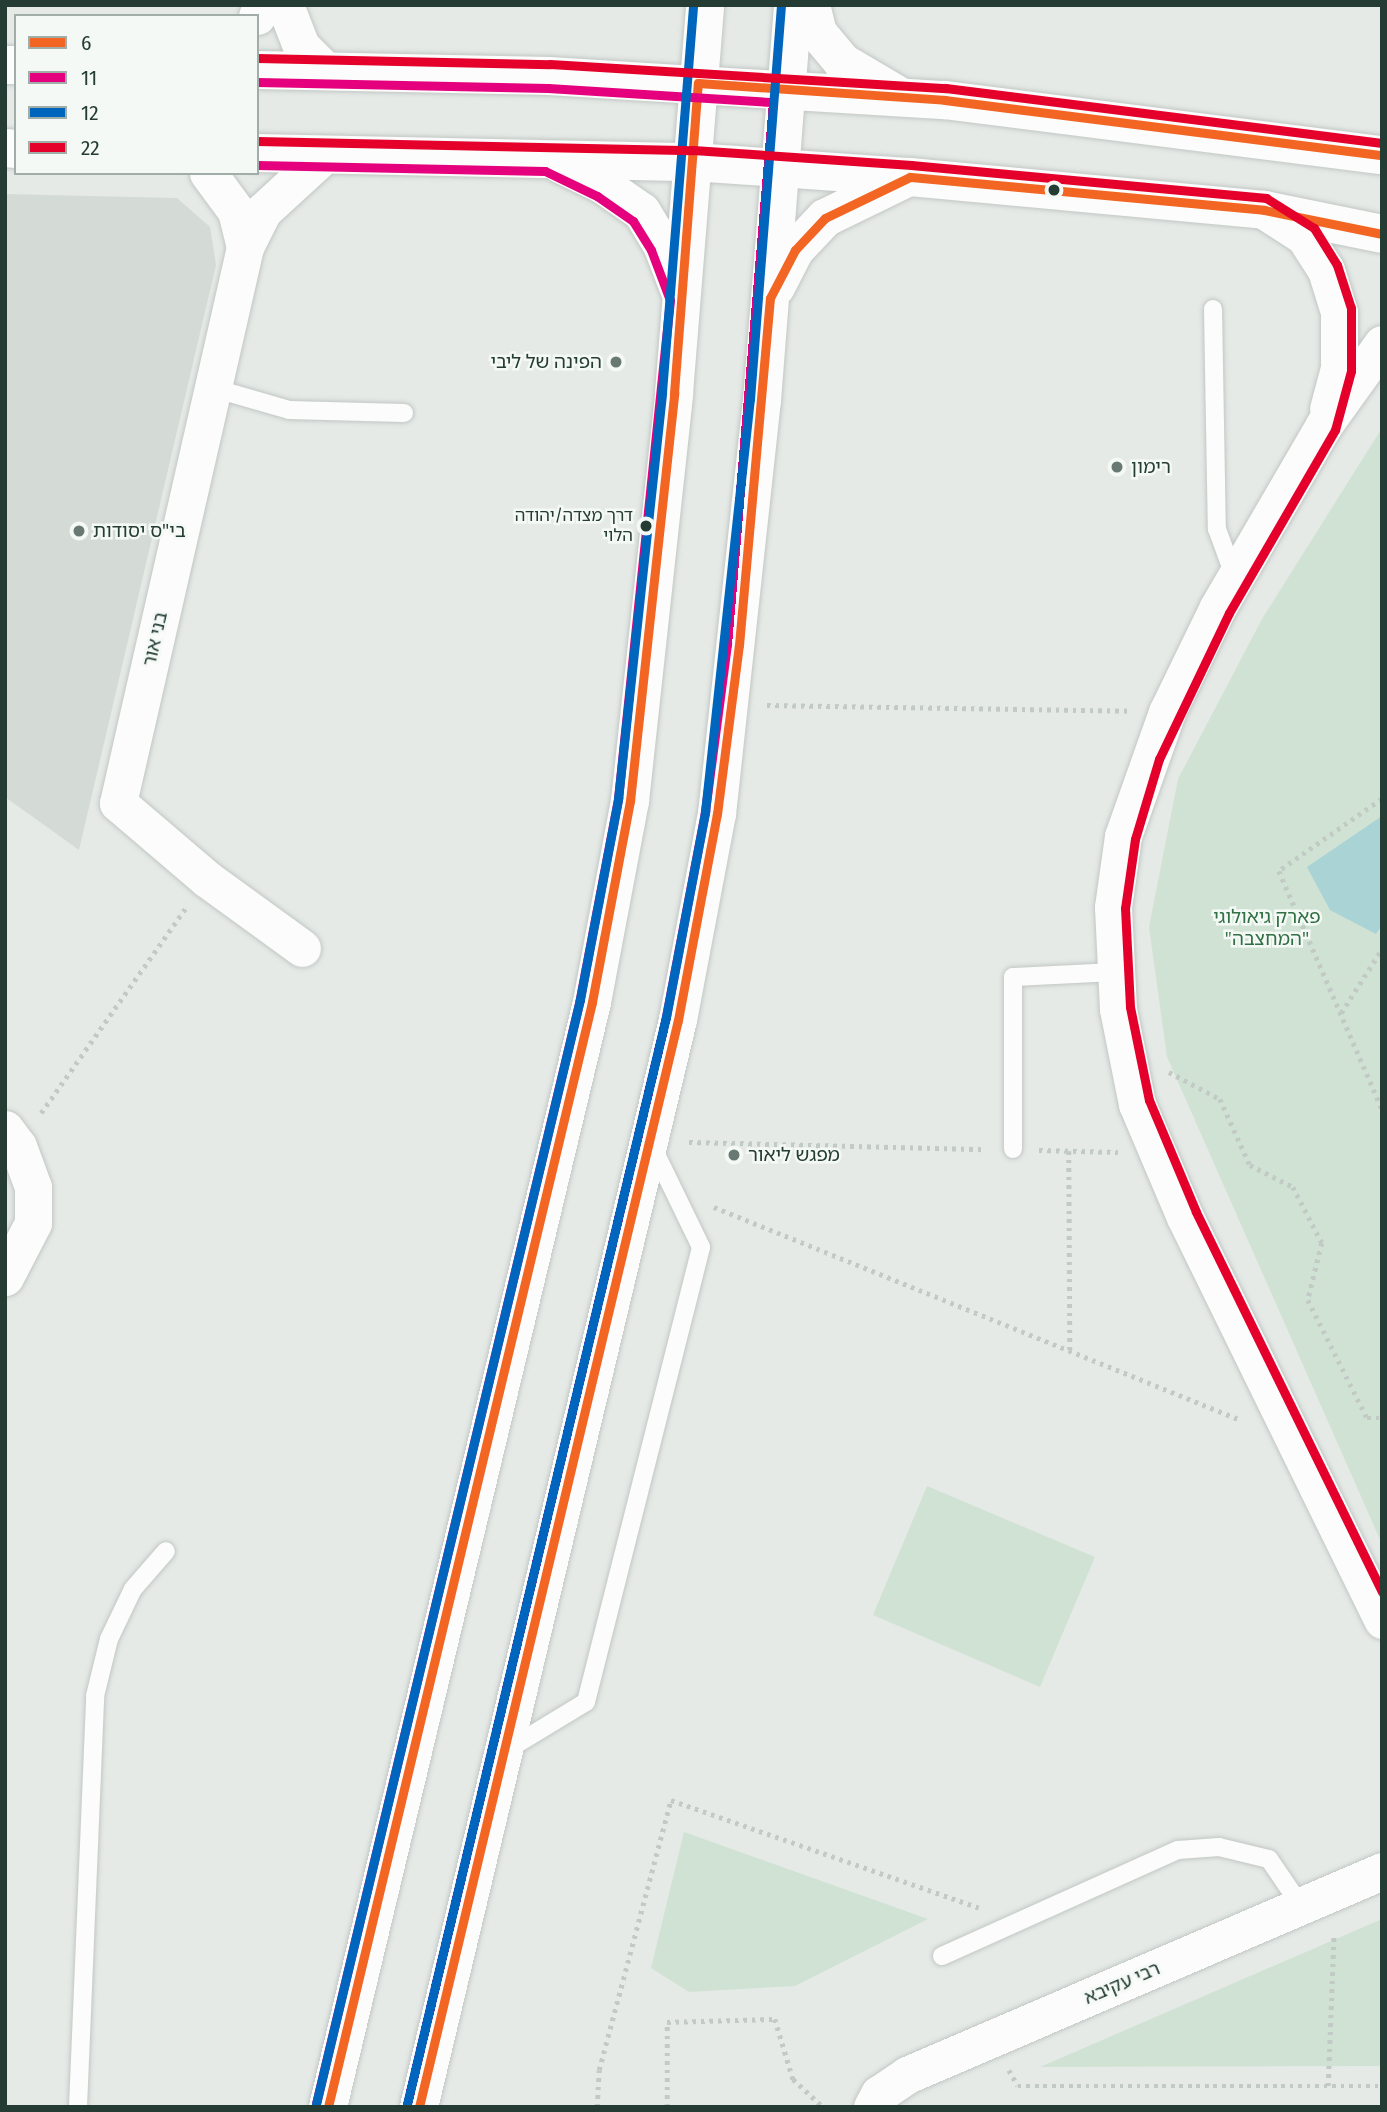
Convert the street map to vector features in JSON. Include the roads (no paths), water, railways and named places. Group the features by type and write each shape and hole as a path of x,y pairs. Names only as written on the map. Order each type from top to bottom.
{"main road":[{"path":"328,2107 592,1002 630,800 682,298 705,5"},
{"path":"419,2107 650,1141 717,814 731,704 770,298 793,5"},
{"path":"811,5 818,33 842,62 900,97"},
{"path":"259,70 698,83 900,97 1382,155"},
{"path":"259,153 692,162 910,177 1264,210 1382,234"},
{"path":"548,159 603,186 642,212 662,245 682,298"},
{"path":"770,298 794,250 825,218 910,177"}],"street":[{"path":"285,5 300,46 326,71"},
{"name":"בני אור","path":"302,948 207,879 118,803 245,247 263,211 324,155"},
{"name":"בני אור","path":"209,175 236,211 245,247"},
{"path":"1264,210 1304,236 1326,270 1339,312 1339,368 1324,425"},
{"path":"1382,344 1324,425 1235,578 1167,712 1123,836 1113,907 1116,972 1126,1049 1137,1104 1294,1441 1382,1620"},
{"path":"5,1276 33,1223 33,1187 12,1137"},
{"name":"רבי עקיבא","path":"872,2107 879,2094 907,2075 1382,1871"}],"lane":[{"path":"1213,309 1217,529 1235,578"},
{"path":"213,388 289,410 404,413"},
{"path":"1013,1149 1013,977 1116,972"},
{"path":"504,1752 586,1702 701,1247 650,1141"},
{"path":"78,2107 95,1696 109,1639 133,1589 166,1551"},
{"path":"942,1956 1178,1850 1219,1847 1269,1859 1301,1906"}],"water":[{"path":"1382,816 1382,925 1376,934 1330,910 1307,867"}],"place":[{"name":"הפינה של ליבי","path":"616,362"},
{"name":"רימון","path":"1117,467"},
{"name":"דרך מצדה/יהודה הלוי","path":"646,526"},
{"name":"בי\"ס יסודות","path":"79,531"},
{"name":"מפגש ליאור","path":"734,1155"}],"park label":[{"name":"פארק גיאולוגי \"המחצבה\"","path":"1267,928"}]}
